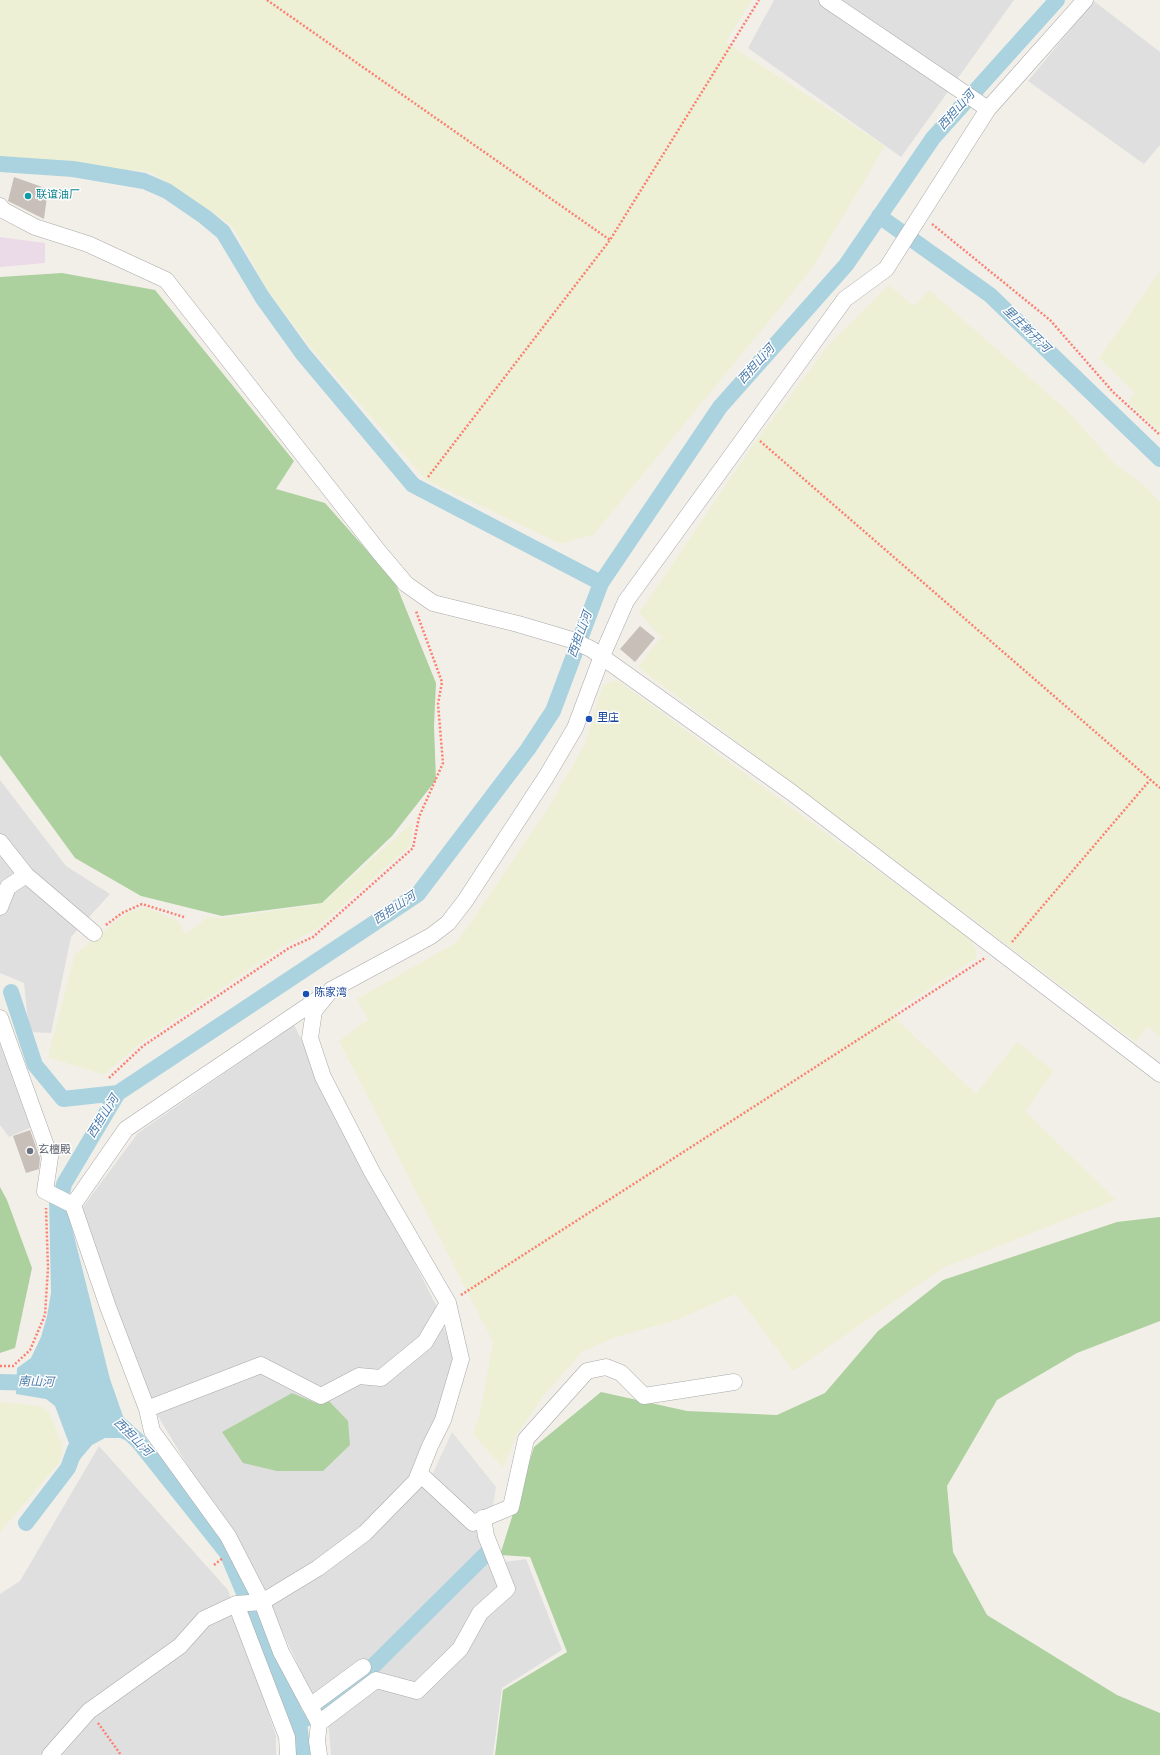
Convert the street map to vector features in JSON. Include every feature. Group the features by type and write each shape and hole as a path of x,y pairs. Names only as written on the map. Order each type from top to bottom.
{"street":[{"path":"827,0 952,83 988,109"},
{"path":"73,1206 126,1129 331,990 431,936 448,923 465,901 542,784 575,728 596,652 626,601 845,299 886,269 988,109 1085,0"},
{"path":"0,206 3,210 35,227 88,244 166,280 379,552 406,584 433,602 572,640 596,652 791,792 1160,1074"},
{"path":"0,842 26,876 94,933"},
{"path":"0,907 8,887 26,876"},
{"path":"50,1755 89,1711 180,1646 204,1619 236,1604 262,1602 318,1568 365,1533 416,1481 430,1446 443,1420 461,1359 448,1303 372,1172 323,1077 310,1038 314,1011 331,990"},
{"path":"0,1018 50,1157 45,1191 73,1206 108,1307 147,1409 152,1431 228,1536 262,1602 281,1652 319,1723 317,1741 318,1755"},
{"path":"147,1409 261,1365 321,1396 359,1376 381,1378 425,1342 448,1303"},
{"path":"420,1474 473,1523 511,1507 526,1439 587,1371 606,1367 621,1373 644,1396 734,1382"},
{"path":"319,1723 376,1680 417,1691 460,1649 480,1613 507,1588 486,1536 483,1518"},
{"path":"236,1604 287,1737 288,1755"},
{"path":"310,1706 363,1667"}],"path":[{"path":"266,0 610,240"},
{"path":"428,477 610,240 759,0"},
{"path":"921,215 1050,320 1113,392 1160,436"},
{"path":"749,432 1160,788"},
{"path":"109,1078 143,1046 289,948 313,937 413,848 419,817 443,763 438,704 442,682 406,584"},
{"path":"448,1303 1000,952 1150,780"},
{"path":"94,933 122,913 142,904 184,917"},
{"path":"0,1366 13,1366 30,1350 44,1315 48,1268 45,1191"},
{"path":"89,1711 121,1755"}],"shaded area":[{"path":"774,0 1014,0 901,157 748,48"},
{"path":"1094,1 1160,52 1160,145 1144,164 1028,81"},
{"path":"0,237 45,243 45,263 0,267"},
{"path":"0,780 66,866 110,894 71,937 51,1033 29,1032 24,983 0,973"},
{"path":"294,1025 438,1309 455,1361 417,1478 483,1537 497,1563 526,1559 562,1650 502,1688 493,1755 331,1755 329,1730 263,1591 149,1401 80,1211 138,1133"},
{"path":"0,1029 34,1126 9,1137 0,1125"},
{"path":"452,1432 496,1487 493,1506 470,1514 432,1475"},
{"path":"99,1446 228,1590 276,1736 276,1755 50,1755 51,1747 40,1755 0,1755 0,1594 20,1581"}],"green space":[{"path":"0,0 752,0 726,42 885,146 811,270 594,534 561,544 426,480 308,344 268,291 232,226 171,184 149,172 0,158"},
{"path":"1160,271 1160,432 1128,402 1135,393 1099,358"},
{"path":"62,273 155,290 294,461 276,489 325,503 395,582 436,683 434,726 436,780 392,836 322,903 222,916 141,896 75,858 0,755 0,277"},
{"path":"889,285 914,306 929,290 1068,411 1113,462 1147,488 1160,502 1160,1036 1148,1027 1136,1042 638,667 661,637 639,613 753,445 827,347"},
{"path":"617,680 971,939 976,949 976,958 891,1014 976,1094 1017,1042 1054,1071 1025,1111 1116,1200 943,1268 793,1371 736,1294 674,1321 615,1337 582,1352 545,1394 517,1434 503,1468 473,1434 480,1413 493,1342 339,1041 368,1020 357,999 457,942 547,810 585,744 603,685"},
{"path":"413,822 410,846 315,930 286,945 141,1043 104,1075 48,1057 75,954 125,914 144,907 177,920 185,934 208,917 223,918 322,904"},
{"path":"0,1187 7,1200 32,1268 15,1348 0,1353"},
{"path":"1160,1217 1160,1321 1077,1353 997,1400 947,1486 953,1552 987,1615 1117,1695 1160,1713 1160,1755 495,1755 503,1690 567,1652 530,1557 500,1555 534,1447 601,1392 687,1411 777,1415 825,1393 878,1331 943,1280 1117,1222"},
{"path":"292,1393 316,1403 329,1401 348,1421 350,1445 323,1471 277,1471 243,1463 222,1432"},
{"path":"0,1402 41,1406 49,1412 63,1446 59,1463 0,1532"}],"water":[{"path":"49,1198 67,1208 110,1379 124,1419 136,1434 130,1442 120,1438 105,1438 92,1445 70,1471 65,1467 70,1446 55,1406 46,1399 16,1394 17,1368 31,1358 41,1337 51,1293"}],"building":[{"name":"联谊油厂","path":"14,177 48,189 44,219 8,201"},
{"path":"640,626 655,638 635,662 620,649"},
{"name":"玄檀殿","path":"30,1130 40,1158 39,1169 26,1173 13,1136"}],"waterway":[{"name":"西担山河","path":"58,1211 64,1184 118,1093 418,894 528,749 553,711 601,583 720,407 846,265 933,138 1057,0"},
{"path":"0,164 73,169 144,181 167,191 205,217 223,232 262,297 303,354 413,485 601,583"},
{"name":"里庄新开河","path":"879,216 990,295 1160,459"},
{"path":"11,992 35,1065 63,1099 118,1093"},
{"name":"南山河","path":"0,1382 38,1383"},
{"name":"西担山河","path":"118,1423 138,1441 227,1553 299,1723 303,1755"},
{"path":"26,1523 68,1468 75,1449"},
{"path":"302,1721 346,1693 487,1553"}],"place":[{"name":"联谊油厂","path":"28,196"},
{"name":"里庄","path":"589,719"},
{"name":"陈家湾","path":"306,994"},
{"name":"玄檀殿","path":"30,1151"}]}
